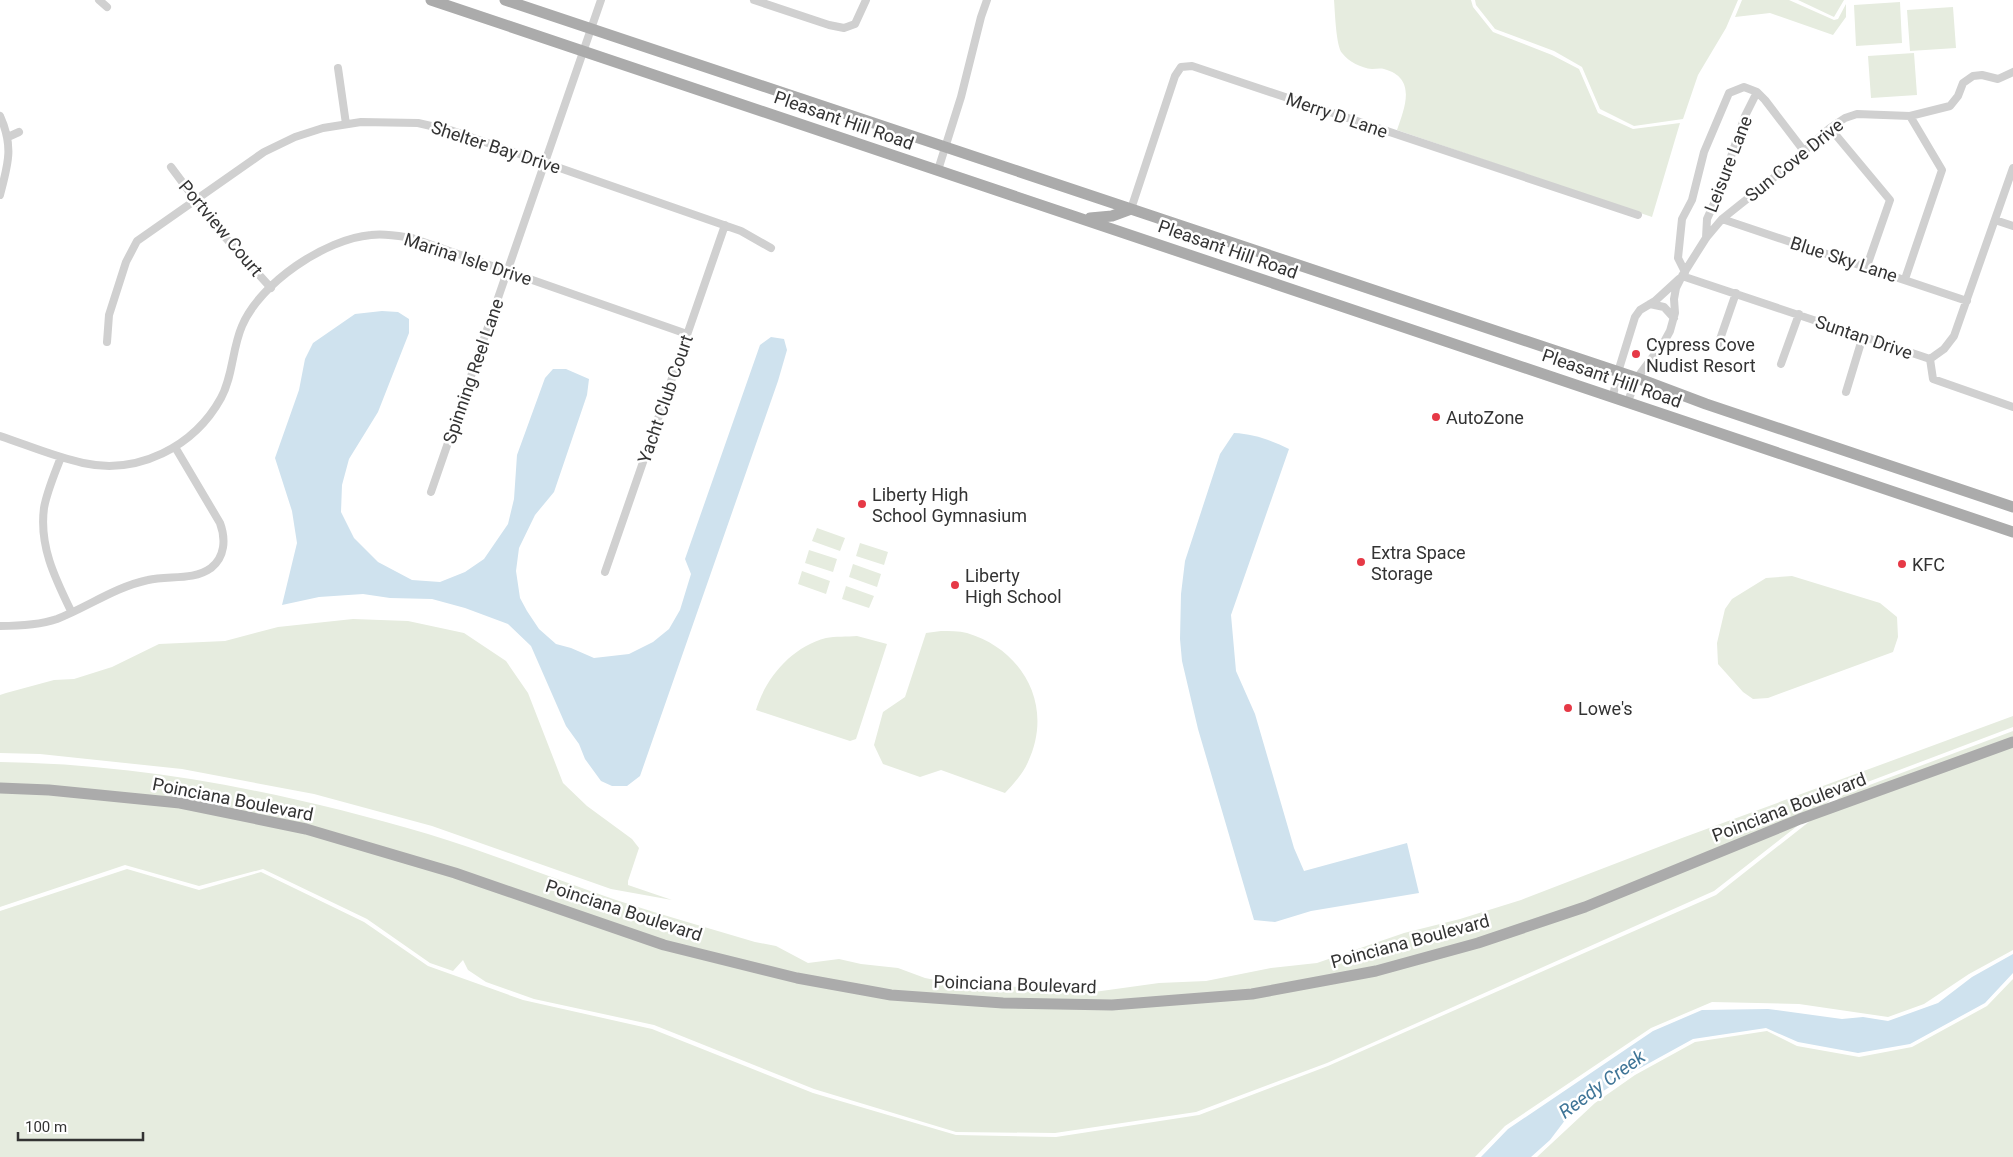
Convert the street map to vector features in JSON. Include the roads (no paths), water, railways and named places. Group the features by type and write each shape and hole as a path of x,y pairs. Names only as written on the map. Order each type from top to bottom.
{"main road":[{"name":"Pleasant Hill Road","path":"431,0 2013,532"},
{"name":"Pleasant Hill Road","path":"505,0 1637,378 1706,404 2013,507"},
{"path":"1083,218 1112,216 1130,209"},
{"name":"Poinciana Boulevard","path":"0,788 48,790 180,803 306,829 455,873 664,945 797,978 891,995 1003,1003 1112,1005 1252,994 1376,971 1478,943 1585,907 1800,819 2013,742"}],"street":[{"path":"99,0 107,7"},
{"name":"Spinning Reel Lane","path":"431,492 546,163 600,0"},
{"path":"754,0 829,25 844,28 855,24 866,0"},
{"path":"938,170 946,148 987,0"},
{"name":"Merry D Lane","path":"1130,209 1175,76 1181,67 1192,66 1638,215"},
{"path":"338,68 346,124"},
{"name":"Sun Cove Drive","path":"1628,401 1637,378 1664,342 1674,318 1674,299 1684,274 1706,238 1722,219 1830,128 1845,118 1857,114 1910,116 1950,106 1958,96 1963,83 1972,76 1982,75 1998,79 2013,74"},
{"path":"1684,274 1678,258 1682,220 1692,200 1704,152 1729,93 1744,88 1757,92 1804,151"},
{"name":"Leisure Lane","path":"1706,238 1707,219 1717,197 1745,116 1757,92"},
{"path":"0,116 8,137 10,152 0,194"},
{"path":"1905,279 1942,170 1910,116"},
{"name":"Shelter Bay Drive","path":"107,342 109,315 131,249 137,241 264,152 295,137 323,128 346,124 361,122 418,123 452,131 742,231 770,248"},
{"path":"1830,128 1890,200 1866,266"},
{"path":"8,137 20,132"},
{"name":"Portview Court","path":"171,167 215,226 271,288"},
{"name":"Suntan Drive","path":"1684,274 1930,359 1944,349 1954,336 2013,168"},
{"name":"Blue Sky Lane","path":"1722,219 1967,301"},
{"path":"1995,220 2013,226"},
{"name":"Yacht Club Court","path":"605,572 725,225"},
{"name":"Marina Isle Drive","path":"0,436 84,464 103,466 125,465 165,454 199,429 221,398 242,324 258,300 310,257 348,239 371,235 393,235 412,238 687,334"},
{"name":"Sun Cove Drive","path":"1613,396 1618,372 1635,317 1640,310 1650,304 1684,274"},
{"path":"1718,345 1736,293"},
{"path":"1650,304 1664,307 1674,318"},
{"path":"1781,364 1798,314"},
{"path":"1846,392 1863,336"},
{"path":"1930,359 1933,379 2013,407"},
{"path":"0,626 36,624 56,619 106,594 142,581 200,573 210,568 219,559 224,536 220,523 175,447"},
{"path":"60,456 44,508 43,535 54,576 71,611"}],"water":[{"path":"382,311 398,312 409,319 409,333 378,412 349,459 342,485 341,512 354,538 378,562 412,580 440,582 465,572 484,559 508,524 514,499 517,455 545,378 553,369 566,369 589,379 587,395 554,492 535,515 519,548 516,571 520,598 539,629 556,644 594,658 629,654 653,642 669,629 680,610 691,574 685,559 760,345 771,337 784,339 787,350 778,381 640,776 627,786 612,786 601,781 585,759 579,744 566,726 531,646 508,624 465,608 432,599 390,598 363,594 319,597 282,605 297,543 292,511 275,458 299,390 305,359 313,343 355,314"},
{"path":"1234,433 1262,438 1289,449 1231,615 1236,671 1255,714 1294,848 1304,871 1407,843 1419,893 1311,911 1275,922 1254,920 1198,729 1182,661 1180,639 1181,594 1185,561 1220,454"},
{"name":"Reedy Creek","path":"2013,954 2013,973 1985,1003 1910,1044 1858,1053 1798,1042 1766,1028 1693,1039 1633,1072 1572,1111 1550,1140 1531,1157 1481,1157 1508,1129 1653,1031 1702,1010 1768,1009 1842,1019 1863,1017 1888,1021 1938,1003 1972,977"}],"place":[{"name":"Cypress Cove Nudist Resort","path":"1636,354"},
{"name":"AutoZone","path":"1436,417"},
{"name":"Liberty High School Gymnasium","path":"862,504"},
{"name":"Extra Space Storage","path":"1361,562"},
{"name":"KFC","path":"1902,564"},
{"name":"Liberty High School","path":"955,585"},
{"name":"Lowe's","path":"1568,708"}]}
